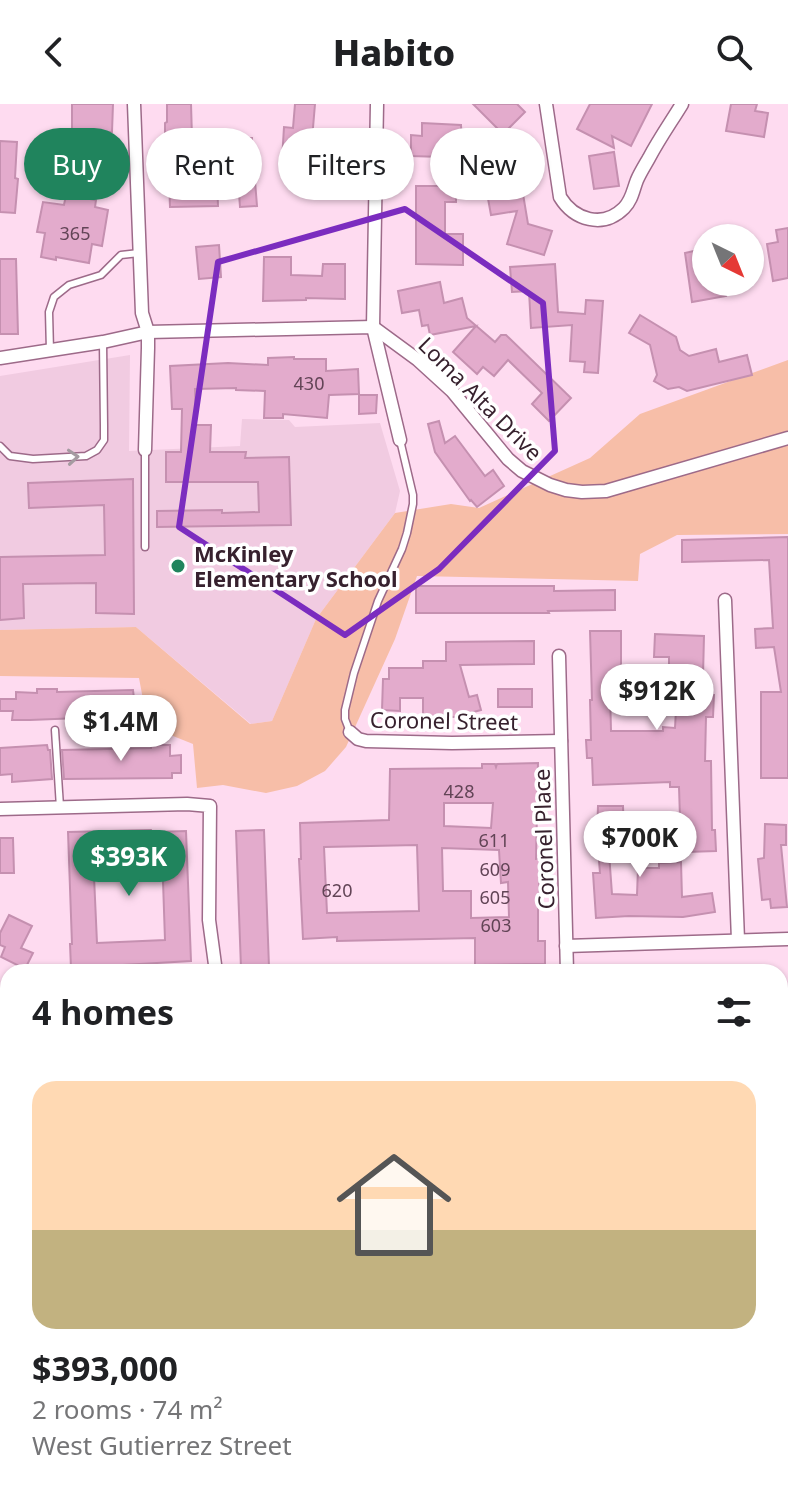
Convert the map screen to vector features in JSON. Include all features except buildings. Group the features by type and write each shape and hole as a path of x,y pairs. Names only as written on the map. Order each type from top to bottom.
{"street":[{"path":"134,104 142,313 148,332 145,450"},
{"name":"Coronel Street","path":"377,104 373,327 400,440"},
{"path":"546,104 560,197 576,215 591,220 608,219 628,204 650,154 682,104"},
{"path":"0,358 148,332 373,327"},
{"name":"Loma Alta Drive","path":"373,327 418,360 452,391 500,450 522,471 566,490 606,491 788,438"},
{"path":"725,600 738,940"},
{"name":"Coronel Place","path":"559,656 567,964"},
{"name":"Coronel Street","path":"350,732 366,741 561,741"},
{"path":"0,809 210,806 209,920 215,964"},
{"path":"566,946 788,939"}],"lane":[{"path":"50,351 49,312 54,297 69,285 101,275 121,255 139,253"},
{"path":"0,446 10,456 33,459 86,456 97,450 104,440 103,342"},
{"name":"Coronel Street","path":"350,732 345,710 354,673 378,601 402,549 413,504 400,440"},
{"path":"145,450 145,547"},
{"path":"55,730 60,807"}],"highlighted area":[{"path":"405,209 543,303 555,451 439,569 345,635 179,527 218,262"}],"shaded area":[{"name":"McKinley Elementary School","path":"130,355 129,451 240,446 242,419 289,420 295,427 380,423 400,491 395,513 316,619 272,721 251,724 136,627 0,630 0,376"},
{"path":"788,360 788,534 677,535 640,554 638,581 417,576 395,639 346,747 325,771 297,786 266,793 223,785 197,788 193,744 148,726 139,678 0,676 0,630 136,627 250,724 272,721 316,619 395,513 451,504 479,508 590,458 640,414"}],"place":[{"name":"McKinley Elementary School","path":"178,566"}]}
